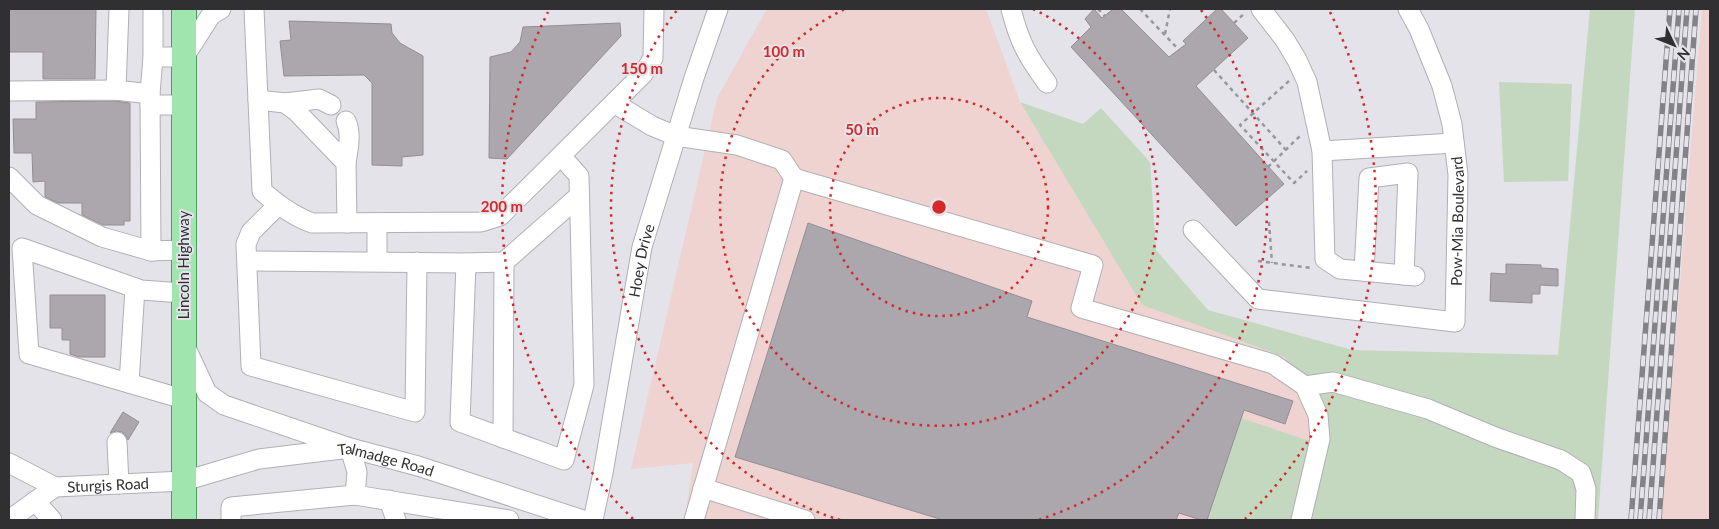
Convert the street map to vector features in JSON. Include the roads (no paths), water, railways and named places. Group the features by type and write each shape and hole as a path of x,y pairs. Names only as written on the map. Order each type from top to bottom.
{"main road":[{"name":"Lincoln Highway","path":"184,9 184,520"}],"street":[{"path":"116,90 119,9"},
{"path":"151,251 150,99 153,57 153,9"},
{"path":"153,57 184,57 211,15 221,9"},
{"path":"254,9 262,191 278,205 299,218 312,223 482,222 500,216 643,74 654,58 654,9"},
{"name":"Hoey Drive","path":"593,520 603,473 642,247 694,78 718,9"},
{"path":"1011,9 1018,37 1031,62 1047,83"},
{"path":"1254,9 1285,40 1307,82 1317,159 1324,259 1340,269 1410,275 1408,173 1369,178 1364,271"},
{"name":"Pow-Mia Boulevard","path":"1193,230 1258,299 1455,322 1458,175 1452,124 1442,86 1419,28 1408,9"},
{"path":"9,91 116,90 184,105"},
{"path":"258,100 285,103 319,99 331,105"},
{"path":"285,103 296,111 346,163"},
{"path":"614,103 652,126 676,136 737,145 782,160 794,178 1093,265 1081,308 1273,364 1305,386 1318,415 1320,440 1301,520"},
{"path":"346,121 349,140 346,163 347,223"},
{"path":"1317,159 1454,143"},
{"path":"466,263 460,422 564,460 584,385 579,176 561,156"},
{"path":"9,177 37,205 102,237 151,251 183,250"},
{"path":"694,520 794,178"},
{"path":"246,261 504,262 579,196"},
{"path":"278,205 251,232 246,244 251,366 415,412 418,262"},
{"path":"377,223 377,261"},
{"path":"183,293 141,290 22,248 29,354 183,399"},
{"path":"503,438 504,262"},
{"path":"129,383 135,288"},
{"path":"183,342 207,394 224,405 350,448 357,472 355,495"},
{"path":"1305,386 1333,382 1360,389 1428,409 1496,437 1561,460 1581,473 1586,490 1585,520"},
{"path":"117,442 119,484"},
{"name":"Talmadge Road","path":"184,481 259,459 350,448 418,466 583,520"},
{"name":"Sturgis Road","path":"9,463 55,487 184,481"},
{"path":"11,520 55,487"},
{"path":"703,488 805,520"},
{"path":"231,520 231,506 355,495 509,520"},
{"path":"389,500 396,520"},
{"path":"35,501 52,520"}],"railway":[{"path":"1631,520 1670,9"},
{"path":"1640,520 1679,9"},
{"path":"1649,520 1687,9"},
{"path":"1659,520 1696,9"}]}
